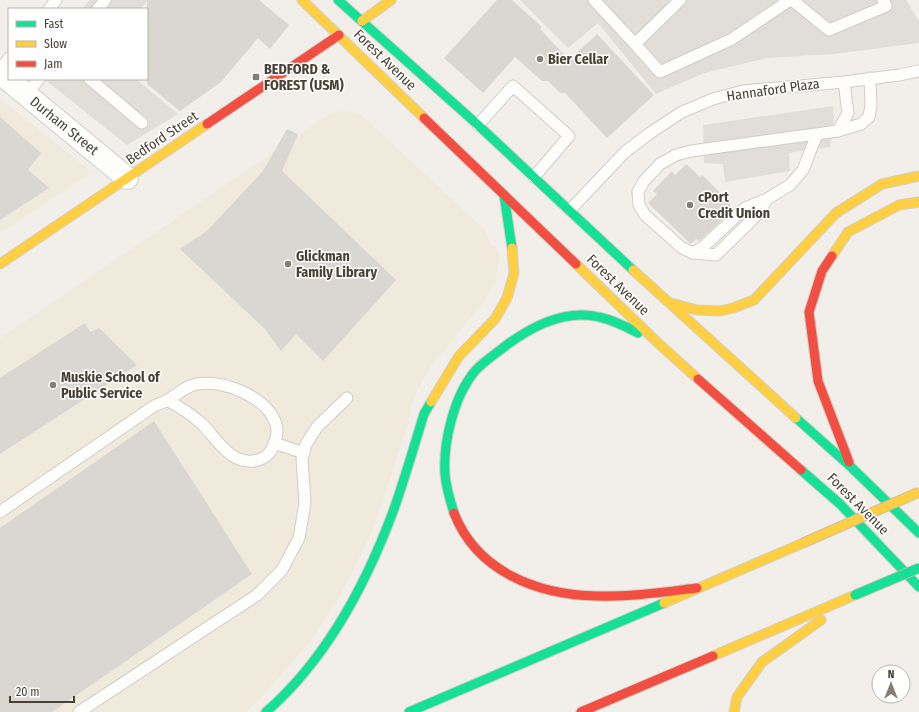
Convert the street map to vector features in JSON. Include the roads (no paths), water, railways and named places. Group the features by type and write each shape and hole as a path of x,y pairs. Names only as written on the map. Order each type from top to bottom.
{"main road":[{"name":"Forest Avenue","path":"302,0 658,343 840,504 919,586"},
{"name":"Forest Avenue","path":"338,0 478,125 668,302 851,467 919,533"},
{"path":"362,21 391,0"},
{"name":"Bedford Street","path":"0,264 339,35"},
{"path":"668,302 697,310 720,311 754,300 836,213 882,184 919,176"},
{"path":"266,712 282,698 316,659 352,604 375,556 394,509 424,414 442,382 460,356 495,319 507,298 514,273 512,247 504,195"},
{"path":"851,467 818,381 809,312 822,271 848,232 899,204 919,202"},
{"path":"658,343 612,320 592,315 578,314 543,322 517,337 484,363 473,374 460,396 448,428 444,448 444,470 448,497 459,526 474,547 493,565 515,578 539,588 565,594 617,596 697,588"},
{"path":"409,712 919,492"},
{"path":"581,712 919,568"},
{"path":"734,712 737,697 762,662 855,595"}],"street":[{"path":"339,35 362,21"},
{"name":"Durham Street","path":"16,80 33,87 127,178"}],"lane":[{"path":"50,8 56,0"},
{"path":"99,8 105,0"},
{"path":"594,0 660,72 732,39 791,0 829,30 886,6 883,0"},
{"path":"635,44 680,0"},
{"path":"0,69 8,59"},
{"name":"Hannaford Plaza","path":"570,210 625,152 682,112 712,99 743,91 844,82 919,71"},
{"path":"817,134 803,170 790,185 745,208 703,246 693,253 682,248 645,215 640,204 638,192 644,181 660,164 676,155 691,151 838,131 861,124 869,117 871,105 870,78"},
{"path":"91,80 142,123"},
{"path":"838,131 848,113 844,82"},
{"path":"478,125 513,86 569,136 534,177"},
{"path":"0,512 154,406 167,400 183,388 198,384 219,384 240,390 256,400 270,412 276,424 276,437 272,448 265,457 253,461 240,460 229,454 202,424 185,409 167,400"},
{"path":"78,712 257,595 282,570 299,538 303,517 305,503 302,459 306,444 317,427 347,398"},
{"path":"274,442 304,453"}],"place":[{"name":"Bier Cellar","path":"540,59"},
{"name":"BEDFORD & FOREST (USM)","path":"256,77"},
{"name":"cPort Credit Union","path":"690,205"},
{"name":"Glickman Family Library","path":"288,264"},
{"name":"Muskie School of Public Service","path":"53,385"}]}
